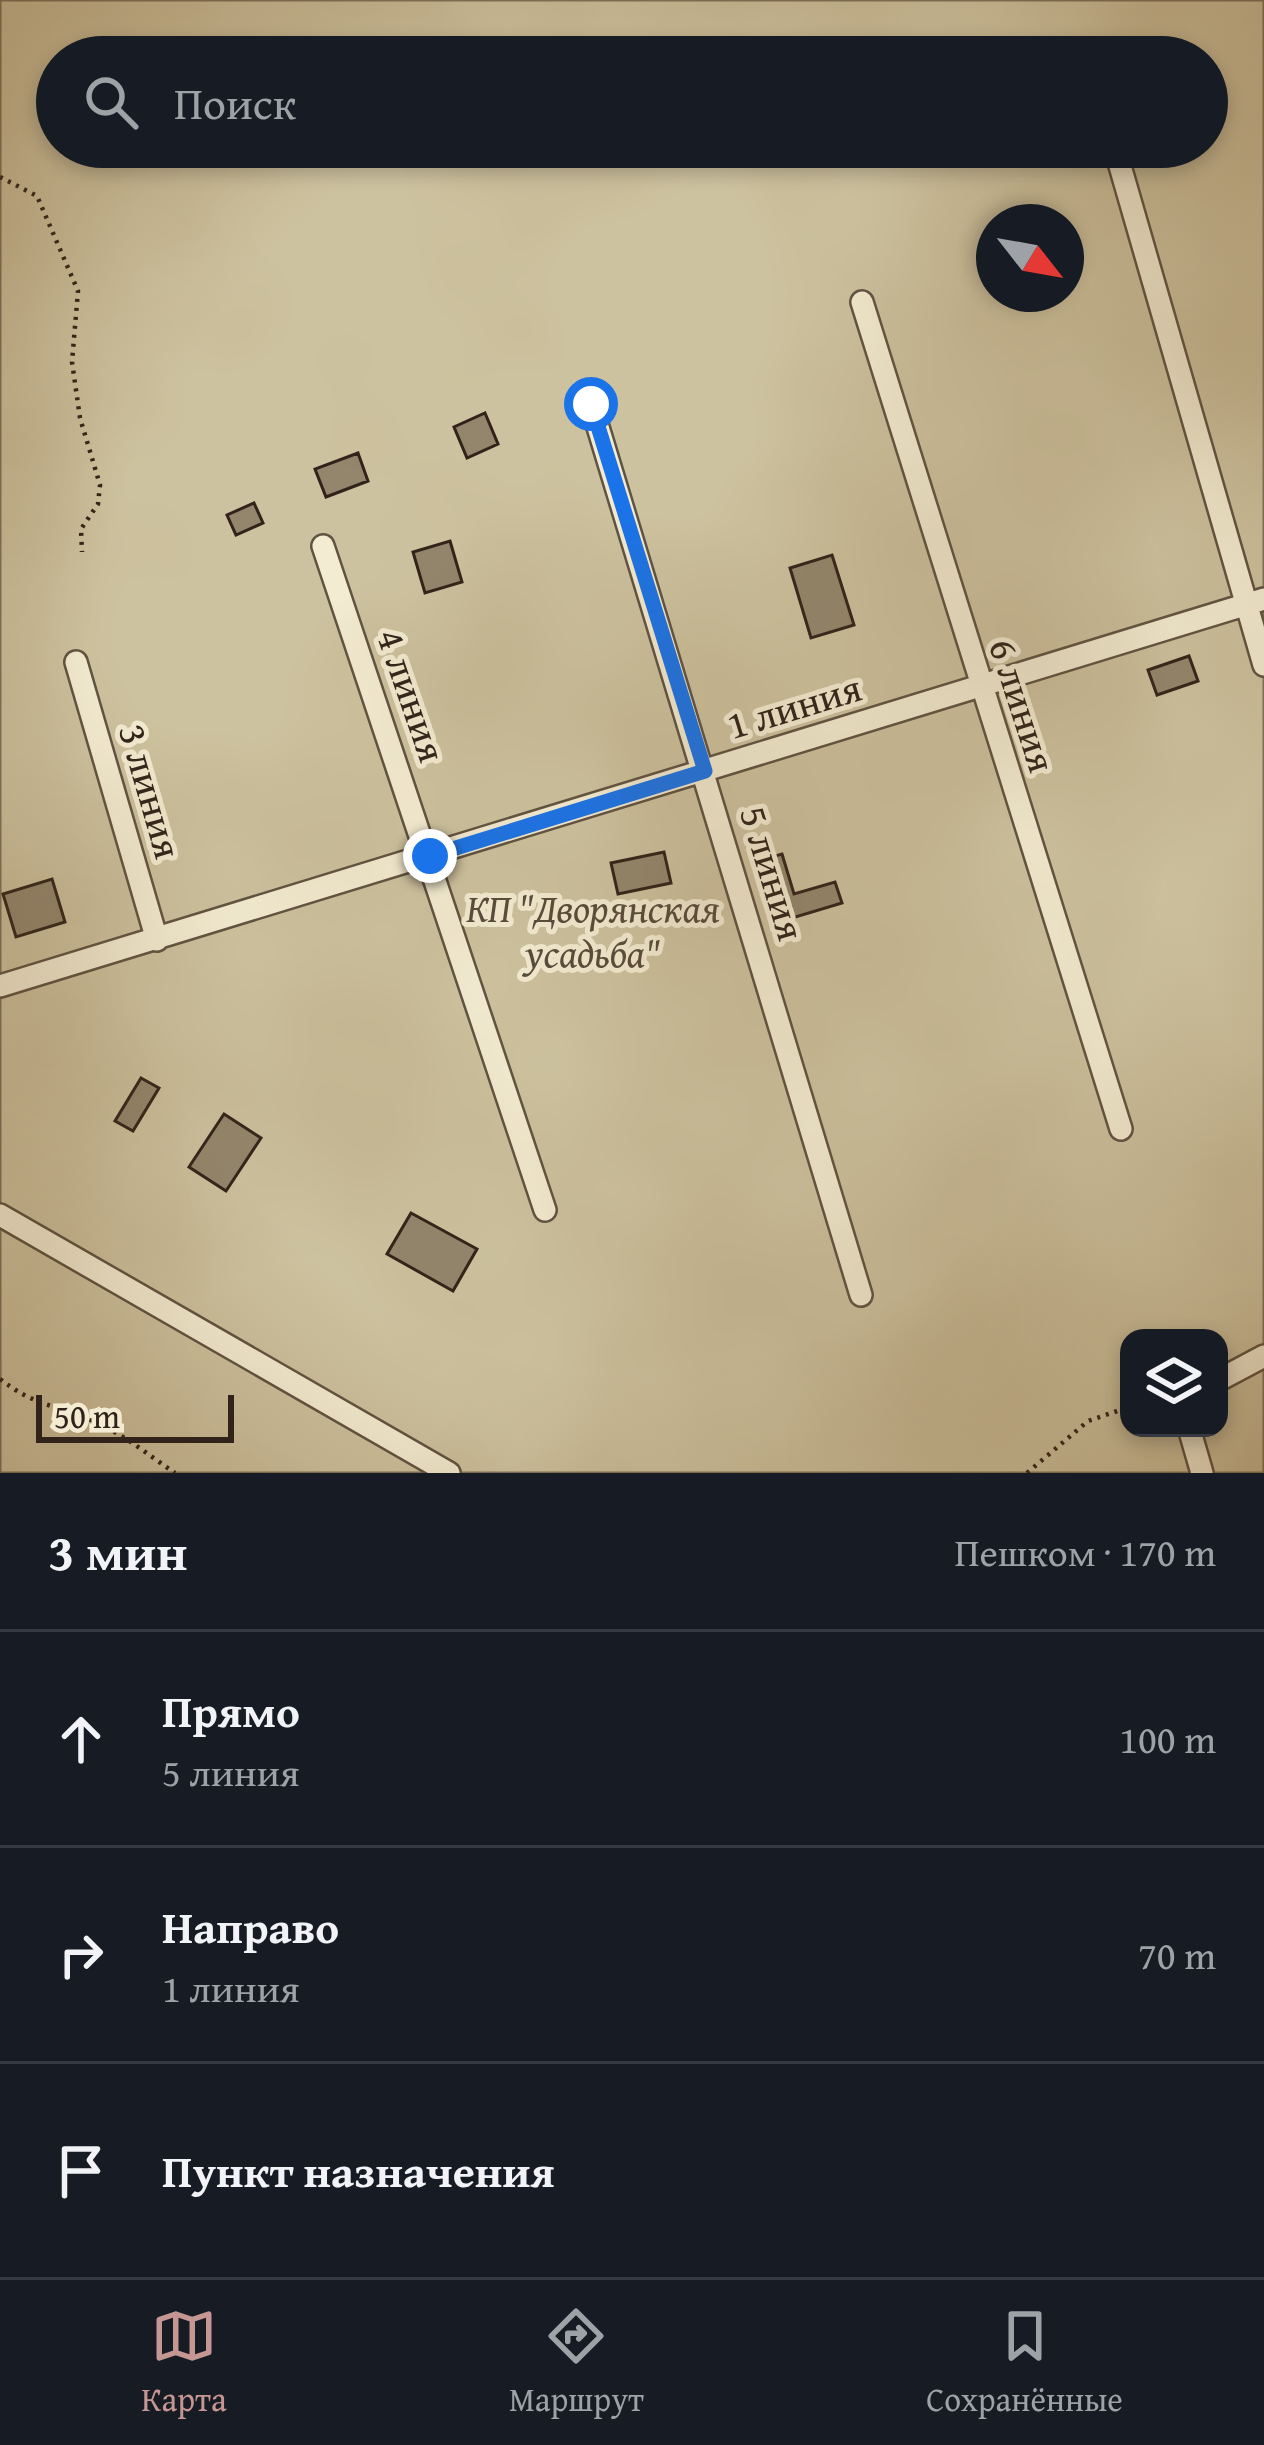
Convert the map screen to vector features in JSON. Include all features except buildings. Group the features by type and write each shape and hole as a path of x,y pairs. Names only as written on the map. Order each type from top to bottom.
{"street":[{"path":"1121,168 1255,602 1264,665"},
{"name":"6 линия","path":"862,302 1121,1129"},
{"name":"5 линия","path":"591,404 860,1295"},
{"name":"4 линия","path":"323,546 545,1210"},
{"name":"1 линия","path":"0,986 1255,602"},
{"name":"3 линия","path":"76,662 157,940"},
{"path":"0,1215 449,1473"},
{"path":"1228,1375 1264,1356"},
{"path":"1192,1437 1202,1473"}],"path":[{"path":"0,177 38,196 78,291 72,362 80,418 100,485 98,504 81,529 82,552"},
{"path":"0,1379 29,1401 82,1416 176,1473"},
{"path":"1027,1473 1088,1420 1120,1410"}],"green space":[{"name":"КП \"Дворянская усадьба\"","path":"0,0 1264,0 1264,1473 0,1473"}],"route":[{"path":"430,856 705,771 591,404"}]}
